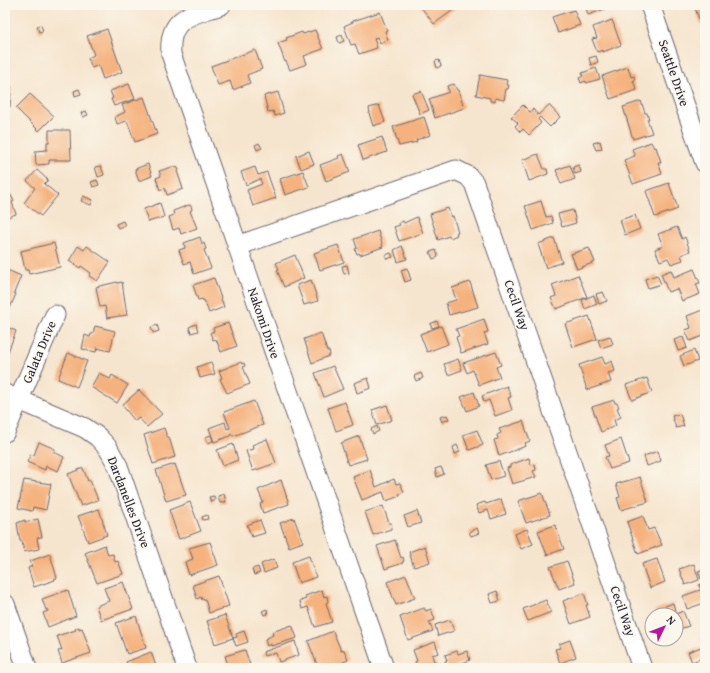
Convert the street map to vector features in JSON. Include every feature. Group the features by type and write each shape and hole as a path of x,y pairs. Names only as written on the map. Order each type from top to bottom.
{"street":[{"name":"Nakomi Drive","path":"222,5 185,18 177,24 171,36 171,54 384,668"},
{"name":"Seattle Drive","path":"650,5 705,163"},
{"name":"Cecil Way","path":"237,246 456,170 468,176 474,183 642,668"},
{"name":"Galata Drive","path":"5,432 12,397 55,315"},
{"name":"Dardanelles Drive","path":"12,397 85,428 98,437 108,448 118,466 187,668"},
{"path":"5,604 27,668"}],"building":[{"path":"460,5 434,24 420,6"},
{"path":"585,5 604,5 605,9 588,15"},
{"path":"694,5 705,5 705,24 701,25"},
{"path":"574,10 580,25 558,33 552,17"},
{"path":"380,12 387,30 385,31 388,40 380,43 378,37 374,38 377,48 359,54 355,44 351,45 344,26 353,21"},
{"path":"612,20 621,45 603,52 603,50 597,52 592,39 597,38 593,27"},
{"path":"41,25 43,31 39,32 37,26"},
{"path":"107,29 122,72 103,79 98,65 92,68 88,58 94,55 87,36"},
{"path":"315,30 323,49 304,56 307,64 290,70 286,61 285,62 278,43 287,40 286,38 302,32 303,34"},
{"path":"342,35 344,41 339,43 337,37"},
{"path":"255,50 262,69 247,75 250,83 233,90 230,81 218,85 211,66"},
{"path":"596,56 598,62 591,65 589,58"},
{"path":"439,60 441,66 437,68 435,61"},
{"path":"628,67 631,77 634,76 635,80 633,81 637,90 610,99 602,76"},
{"path":"596,68 600,79 581,83 579,78 583,76 582,73"},
{"path":"480,75 507,80 506,85 509,85 508,89 506,89 504,100 495,98 495,102 490,101 490,98 476,95"},
{"path":"129,84 135,99 114,106 110,91"},
{"path":"454,84 458,90 464,108 435,118 429,99 449,92 447,86"},
{"path":"5,87 11,87 10,107 5,106"},
{"path":"79,89 81,94 75,96 74,91"},
{"path":"421,91 429,110 420,114 412,94"},
{"path":"278,92 284,113 275,116 273,111 268,112 264,96"},
{"path":"30,94 54,116 39,131 16,108"},
{"path":"144,97 157,134 135,142 127,121 117,124 115,117 125,112 122,105"},
{"path":"641,101 645,113 647,113 649,119 647,119 652,133 633,139 623,107"},
{"path":"379,105 385,122 373,126 369,108"},
{"path":"523,105 530,112 533,109 538,115 549,105 560,117 550,127 540,117 538,119 541,123 529,135 523,129 520,132 515,126 518,123 511,117"},
{"path":"86,111 88,115 83,117 81,113"},
{"path":"424,117 430,135 416,140 417,142 399,146 393,127"},
{"path":"49,130 70,130 71,160 49,160 49,164 36,165 35,151 47,150"},
{"path":"382,137 387,152 363,160 358,145"},
{"path":"600,141 602,149 596,150 593,143"},
{"path":"651,142 654,148 656,147 661,162 658,162 662,174 633,184 624,160 635,156 632,149"},
{"path":"259,143 262,148 257,150 255,145"},
{"path":"309,151 314,164 301,169 296,156"},
{"path":"343,154 350,172 326,181 320,165 339,158 338,156"},
{"path":"538,154 544,169 547,169 548,174 529,181 522,160"},
{"path":"148,164 152,176 139,181 135,169"},
{"path":"570,165 575,179 561,184 556,170"},
{"path":"579,165 581,172 575,174 573,167"},
{"path":"101,166 104,175 98,177 95,167"},
{"path":"175,166 175,168 177,167 179,170 177,171 183,189 167,195 165,188 160,190 156,178 161,176 159,171"},
{"path":"255,167 258,175 267,172 276,198 253,206 247,190 262,184 260,179 246,185 241,172"},
{"path":"37,170 48,180 44,184 58,195 41,216 24,203 35,188 27,181"},
{"path":"303,171 309,187 285,195 280,179"},
{"path":"97,180 99,185 93,187 91,182"},
{"path":"669,183 678,209 655,217 646,191"},
{"path":"10,194 14,201 12,202 16,214 5,218 5,196"},
{"path":"83,196 93,200 91,205 81,201"},
{"path":"541,201 546,217 551,216 553,223 533,230 525,206"},
{"path":"160,203 164,217 148,222 144,209"},
{"path":"189,205 191,206 192,210 190,211 197,228 181,234 179,228 173,230 169,217 174,215 173,211"},
{"path":"448,208 451,217 453,216 458,232 456,233 457,235 450,238 449,236 438,240 430,214"},
{"path":"573,210 576,223 562,227 558,214"},
{"path":"635,215 640,229 625,235 620,220"},
{"path":"417,217 423,233 399,241 394,227 400,225 399,223 403,221 404,223"},
{"path":"123,221 125,225 118,228 116,224"},
{"path":"677,227 682,239 685,237 690,251 681,255 683,260 671,264 668,258 660,261 655,249 663,246 658,234"},
{"path":"378,231 383,247 360,255 359,253 357,254 354,239"},
{"path":"200,237 202,244 204,243 206,249 204,250 211,268 194,274 190,262 184,264 179,250 185,248 184,243"},
{"path":"554,238 562,262 546,268 538,244"},
{"path":"54,243 60,267 29,274 28,270 25,270 21,251"},
{"path":"338,245 344,262 320,270 314,253"},
{"path":"78,246 84,250 87,246 110,262 97,281 89,276 91,273 81,266 80,268 69,261"},
{"path":"402,246 407,259 398,262 394,250"},
{"path":"589,248 595,262 577,269 571,254"},
{"path":"436,250 438,257 433,259 430,252"},
{"path":"391,253 393,257 387,259 385,255"},
{"path":"295,255 304,278 284,287 277,270 279,269 276,263"},
{"path":"347,265 349,273 344,274 342,266"},
{"path":"407,268 411,280 405,282 401,270"},
{"path":"5,269 21,276 10,308 5,306"},
{"path":"694,269 700,283 696,284 700,294 682,301 677,289 668,292 661,274 671,270 674,277"},
{"path":"578,275 587,297 556,309 551,298 556,296 552,285"},
{"path":"657,275 661,284 648,288 645,279"},
{"path":"214,278 224,307 209,313 204,300 198,300 193,285"},
{"path":"311,280 318,301 304,305 297,285"},
{"path":"122,282 127,315 107,318 105,306 100,307 96,287"},
{"path":"470,282 478,307 449,315 446,303 456,300 452,288"},
{"path":"603,292 607,301 599,304 596,294"},
{"path":"594,295 597,304 585,309 582,300"},
{"path":"705,309 705,335 690,341 685,330 691,328 687,316"},
{"path":"589,316 597,339 573,347 565,324"},
{"path":"484,319 488,332 484,333 488,344 461,353 456,337 459,336 456,329"},
{"path":"437,321 439,326 432,328 430,324"},
{"path":"228,323 237,346 221,352 216,339 213,340 210,333 214,331 213,328"},
{"path":"196,324 198,331 191,333 189,327"},
{"path":"157,325 159,331 153,333 151,327"},
{"path":"5,326 16,331 6,357 5,356"},
{"path":"95,326 115,331 110,351 97,348 96,352 82,349 85,335 90,337 91,334 93,334"},
{"path":"441,326 448,344 427,352 420,334"},
{"path":"321,333 327,351 329,351 330,354 329,356 312,363 304,339"},
{"path":"610,336 613,344 601,348 598,340"},
{"path":"683,337 687,348 678,351 674,340"},
{"path":"694,350 698,361 684,366 680,356"},
{"path":"496,352 501,365 496,367 500,377 479,385 473,370 467,373 463,363"},
{"path":"68,353 87,361 77,387 58,379"},
{"path":"705,355 705,365 701,356"},
{"path":"602,357 605,364 612,361 615,371 608,373 611,382 587,390 579,365"},
{"path":"458,359 462,370 448,375 444,364"},
{"path":"211,362 215,374 200,378 197,367"},
{"path":"241,362 242,364 244,363 245,366 243,367 250,384 227,393 220,379 222,378 219,371"},
{"path":"333,366 343,389 324,397 315,373"},
{"path":"99,373 110,379 112,375 128,385 117,403 91,387"},
{"path":"421,373 423,378 416,381 414,376"},
{"path":"368,378 371,388 357,393 354,383"},
{"path":"647,378 652,392 632,400 626,385"},
{"path":"507,386 511,397 508,398 512,410 495,416 489,400 484,402 482,396"},
{"path":"139,390 162,414 147,427 139,418 135,421 122,405"},
{"path":"474,392 479,406 467,411 461,397"},
{"path":"614,400 619,407 617,408 621,417 614,420 616,426 601,432 592,407"},
{"path":"254,401 263,425 233,436 232,434 214,442 209,428 225,422 227,429 230,428 224,412"},
{"path":"345,402 353,425 336,431 328,408"},
{"path":"387,405 392,420 377,425 372,410"},
{"path":"680,414 684,426 676,428 672,416"},
{"path":"447,415 449,419 442,422 440,417"},
{"path":"523,421 530,441 525,443 526,446 499,456 494,440 498,439 497,435 501,433 499,429"},
{"path":"377,426 379,431 373,434 371,429"},
{"path":"164,428 167,437 169,437 175,457 153,464 144,435"},
{"path":"477,430 483,445 469,450 463,435"},
{"path":"211,435 213,441 208,443 205,437"},
{"path":"359,436 367,459 348,465 341,443"},
{"path":"267,439 276,463 253,471 246,451 253,449 252,445"},
{"path":"621,439 629,463 610,469 605,457 609,456 605,445"},
{"path":"39,442 55,449 54,452 64,457 58,471 46,466 45,470 27,462 31,454 34,455"},
{"path":"233,444 238,460 223,466 217,450"},
{"path":"457,445 460,452 455,454 453,447"},
{"path":"658,451 661,461 647,466 644,456"},
{"path":"529,458 531,465 535,464 536,470 533,471 536,477 512,484 507,468 510,467 510,465"},
{"path":"499,461 504,476 491,480 486,465"},
{"path":"175,464 186,495 166,501 156,470"},
{"path":"441,467 444,474 437,477 435,469"},
{"path":"83,468 88,481 90,480 98,500 81,506 68,474"},
{"path":"370,470 376,487 394,479 396,484 400,483 404,492 399,494 400,496 386,501 383,492 362,500 353,477"},
{"path":"640,477 648,502 621,510 617,498 620,497 616,484"},
{"path":"24,480 51,484 46,510 33,507 32,511 18,508"},
{"path":"281,480 289,504 263,513 260,504 263,502 258,490"},
{"path":"542,493 550,515 526,523 518,501"},
{"path":"224,494 226,502 220,503 218,496"},
{"path":"214,496 215,500 211,502 209,497"},
{"path":"501,499 506,514 491,519 488,510 479,513 476,505 485,502 486,504"},
{"path":"190,502 201,531 179,539 169,510"},
{"path":"383,506 389,523 391,523 391,529 373,535 365,512"},
{"path":"99,509 107,535 88,542 78,516"},
{"path":"417,511 421,523 408,527 404,516"},
{"path":"207,515 208,519 203,520 202,517"},
{"path":"643,516 648,530 654,528 662,545 638,554 627,522"},
{"path":"294,518 303,542 289,547 280,523"},
{"path":"38,519 42,537 37,538 39,549 24,552 22,541 20,541 17,523 25,520 25,522"},
{"path":"260,520 265,533 252,537 247,525"},
{"path":"555,525 564,549 547,555 538,531"},
{"path":"477,528 479,533 471,536 469,532"},
{"path":"527,529 533,544 521,549 515,534"},
{"path":"395,540 401,558 403,557 404,561 402,562 403,563 385,569 377,546"},
{"path":"210,542 218,565 189,575 185,562 193,559 189,548"},
{"path":"105,545 108,555 113,554 115,562 118,561 123,574 97,583 85,553"},
{"path":"425,546 430,562 414,567 409,552"},
{"path":"50,554 57,578 34,587 28,568 32,566 30,561"},
{"path":"309,556 316,577 299,583 292,562"},
{"path":"274,559 277,568 264,573 261,564"},
{"path":"657,559 665,582 650,588 642,564"},
{"path":"567,561 575,583 559,589 550,567"},
{"path":"694,564 699,580 685,585 679,569"},
{"path":"258,567 260,573 254,575 252,569"},
{"path":"705,569 705,577 701,579 698,571"},
{"path":"406,575 415,598 396,605 387,582"},
{"path":"219,576 229,606 209,613 205,599 202,600 201,597 197,599 193,585"},
{"path":"123,582 133,609 101,620 96,606 109,601 104,588"},
{"path":"705,583 705,589 701,590 699,585"},
{"path":"68,590 76,616 48,627 43,613 48,611 48,609 46,610 42,599"},
{"path":"322,590 324,597 327,596 328,602 326,603 332,622 315,627 308,607 302,609 300,601 306,599 305,596"},
{"path":"700,590 704,603 687,609 683,596"},
{"path":"497,591 500,601 492,603 489,594"},
{"path":"584,593 590,617 571,624 563,601"},
{"path":"546,600 551,612 528,621 523,609"},
{"path":"673,603 674,607 663,607"},
{"path":"424,608 426,611 431,609 435,620 429,622 433,631 408,640 400,617"},
{"path":"267,609 268,614 264,615 262,611"},
{"path":"684,614 689,626 684,628"},
{"path":"225,615 233,638 215,644 207,621"},
{"path":"136,616 146,648 127,654 116,623"},
{"path":"450,620 454,631 438,636 435,625"},
{"path":"292,625 297,638 267,646 265,639 273,635 272,632"},
{"path":"79,627 79,629 82,628 91,653 62,663 58,651 62,650 57,636 76,630 75,629"},
{"path":"244,631 248,642 236,646 233,638 237,637 236,634"},
{"path":"333,631 341,651 344,650 348,660 330,668 320,668 318,667 308,641"},
{"path":"705,637 705,649 701,638"},
{"path":"570,640 576,657 560,663 555,649 560,648 559,644"},
{"path":"295,641 299,655 279,662 276,653 264,656 263,652"},
{"path":"435,642 439,653 432,655 434,662 436,661 437,665 430,668 417,667 415,662 417,661 413,650"},
{"path":"701,647 705,657 692,662 688,652"},
{"path":"245,650 251,668 229,668 225,656"},
{"path":"457,651 458,654 467,651 470,660 448,668 445,661 447,661 445,655"},
{"path":"151,652 156,666 152,667 153,668 128,668 126,662"},
{"path":"702,663 704,668 689,668"}]}
